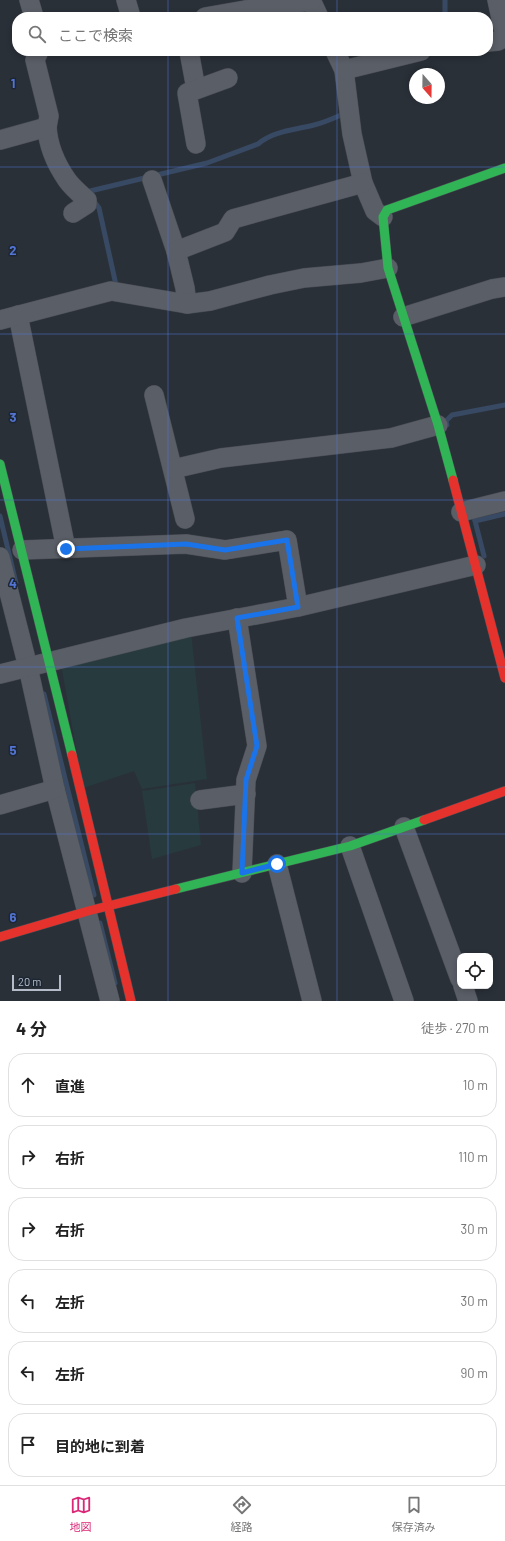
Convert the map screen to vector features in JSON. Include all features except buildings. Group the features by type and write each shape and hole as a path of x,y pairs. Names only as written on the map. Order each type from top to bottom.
{"street":[{"path":"29,0 33,12"},
{"path":"126,0 130,12"},
{"path":"493,42 498,41 505,37 497,0"},
{"path":"234,12 314,6"},
{"path":"37,56 35,60 49,116 47,127 48,140 67,181 86,200 87,204 72,213"},
{"path":"190,56 196,89"},
{"path":"337,56 344,70 352,134 363,183 375,210 383,217"},
{"path":"344,70 401,56"},
{"path":"196,144 187,93 228,78"},
{"path":"0,140 47,127"},
{"path":"505,168 387,210 383,217 388,268 438,425 468,510 476,565 505,678"},
{"path":"152,180 176,251 186,298"},
{"path":"176,251 225,232 232,219 363,183"},
{"path":"66,549 9,318 111,291 210,301 270,285 304,278 361,273 388,268"},
{"path":"403,317 492,289 505,287"},
{"path":"154,395 185,518"},
{"path":"173,469 221,458 391,438 438,425"},
{"path":"0,464 50,661 131,1001"},
{"path":"468,510 505,501"},
{"path":"22,550 186,544 225,550 287,540 298,607"},
{"path":"0,557 28,667 55,789 88,911 110,1001"},
{"path":"0,674 186,628 298,607 476,565"},
{"path":"237,618 257,746 246,780 242,873"},
{"path":"0,805 55,789"},
{"path":"0,937 88,911 350,846 505,791"},
{"path":"200,800 246,794"},
{"path":"404,827 457,970"},
{"path":"350,846 404,1001"},
{"path":"277,864 312,1001"},
{"path":"464,989 468,1001"}],"green space":[{"path":"191,632 207,779 142,789 134,771 83,788 61,664"},
{"path":"195,783 201,845 152,859 142,791"}],"waterway":[{"path":"445,0 445,12"},
{"path":"86,192 207,163 258,144 270,136 328,121 341,115"},
{"path":"93,200 99,208 116,285"},
{"path":"447,425 446,421 452,415 505,405"},
{"path":"473,513 484,556"},
{"path":"475,521 505,514"},
{"path":"0,516 16,583"},
{"path":"44,694 94,895"},
{"path":"100,923 115,983"}],"traffic: fast":[{"path":"453,480 438,425 388,268 383,217 387,210 505,168"},
{"path":"0,464 72,755"},
{"path":"176,889 350,846 424,820"}],"traffic: jam":[{"path":"453,480 505,678"},
{"path":"72,755 131,1001"},
{"path":"424,820 505,791"},
{"path":"0,937 88,911 176,889"}],"route":[{"path":"66,549 186,544 225,550 287,540 298,607 237,618 257,746 246,780 242,873 277,864"}]}
